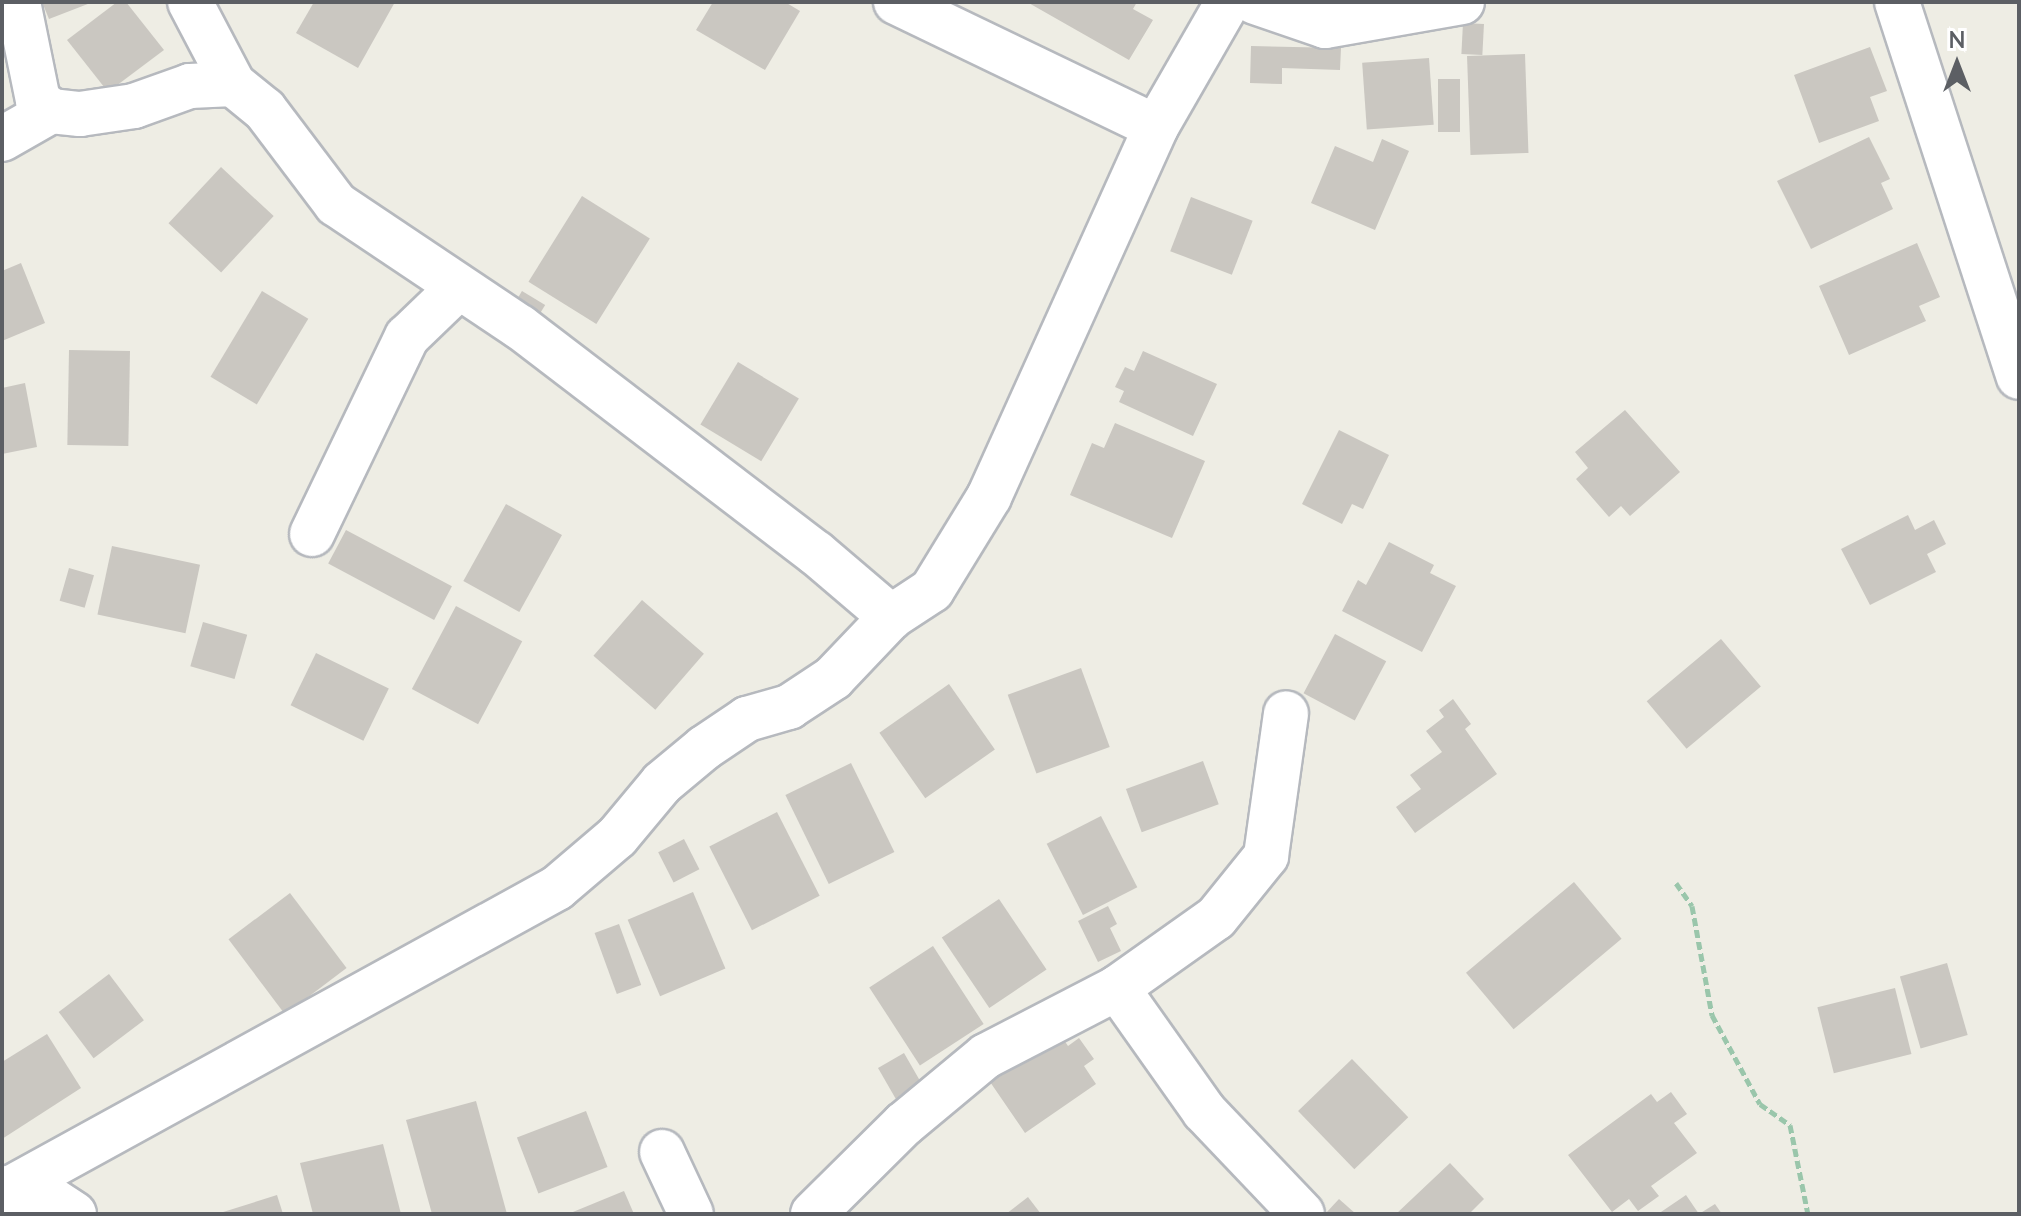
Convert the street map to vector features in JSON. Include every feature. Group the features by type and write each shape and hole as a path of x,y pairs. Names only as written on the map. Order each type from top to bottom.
{"street":[{"path":"18,2 38,100 51,111 80,114 134,106 190,86 233,84"},
{"path":"190,2 233,84 265,110 313,181 336,204 544,345 891,617"},
{"path":"896,2 1156,127"},
{"path":"3,1191 557,888 617,837 662,783 704,748 747,719 789,707 833,678 891,617 932,590 967,538 1156,127 1228,2"},
{"path":"1255,2 1325,26 1462,2"},
{"path":"1897,2 2019,377"},
{"path":"2,139 51,111"},
{"path":"312,534 407,337 458,288"},
{"path":"813,1214 904,1124 986,1056 1117,988 1216,918 1266,856 1286,713"},
{"path":"1117,988 1204,1111 1302,1214"},
{"path":"662,1152 691,1214"},
{"path":"3,1191 48,1197 74,1214"}],"path":[{"path":"1676,883 1692,906 1712,1015 1760,1104 1790,1125 1808,1214"}],"building":[{"path":"42,2 93,2 49,19"},
{"path":"117,2 126,2 164,50 108,92 67,40"},
{"path":"314,2 395,2 358,68 296,33"},
{"path":"713,2 785,2 800,11 765,70 696,30"},
{"path":"1027,2 1137,2 1133,9 1153,20 1129,60"},
{"path":"1463,23 1484,24 1482,55 1461,54"},
{"path":"1251,46 1341,48 1340,70 1282,68 1282,84 1250,83"},
{"path":"1870,47 1887,91 1870,97 1879,121 1819,143 1794,75"},
{"path":"1525,54 1528,153 1470,155 1467,56"},
{"path":"1429,58 1434,125 1367,130 1362,63"},
{"path":"1438,79 1460,79 1460,132 1438,132"},
{"path":"1869,137 1890,179 1881,183 1893,209 1811,249 1777,181"},
{"path":"1382,139 1409,151 1375,230 1311,203 1335,146 1373,162"},
{"path":"221,167 274,216 221,272 168,223"},
{"path":"582,196 650,238 596,324 528,282"},
{"path":"1191,197 1253,221 1232,275 1170,251"},
{"path":"1917,243 1940,297 1919,306 1926,321 1849,355 1819,286"},
{"path":"21,263 45,323 2,341 2,271"},
{"path":"262,291 308,319 257,405 210,377"},
{"path":"522,291 545,305 535,322 512,308"},
{"path":"69,350 130,351 128,446 67,445"},
{"path":"1143,351 1217,384 1193,436 1119,402 1124,391 1115,387 1125,367 1134,371"},
{"path":"738,362 799,399 761,461 700,425"},
{"path":"25,383 37,447 2,454 2,388"},
{"path":"1625,410 1680,472 1630,516 1621,506 1609,517 1576,479 1588,468 1575,452"},
{"path":"1115,423 1205,461 1172,538 1070,495 1092,443 1104,448"},
{"path":"1339,430 1389,455 1363,509 1352,504 1342,524 1302,504"},
{"path":"506,504 562,535 519,612 463,581"},
{"path":"1908,515 1915,530 1934,520 1946,544 1927,554 1936,572 1870,605 1841,549"},
{"path":"346,530 452,586 434,620 328,564"},
{"path":"1389,542 1434,565 1430,573 1456,586 1422,652 1342,611 1358,580 1366,585"},
{"path":"112,546 200,565 185,633 97,614"},
{"path":"69,568 94,575 85,608 60,601"},
{"path":"642,600 704,654 655,710 593,656"},
{"path":"456,606 522,641 478,724 412,689"},
{"path":"203,622 247,635 235,679 190,666"},
{"path":"1335,634 1386,661 1355,720 1304,693"},
{"path":"1721,639 1761,686 1687,749 1647,701"},
{"path":"316,653 389,689 363,741 291,705"},
{"path":"1081,668 1110,747 1036,774 1008,695"},
{"path":"949,684 995,750 925,798 879,733"},
{"path":"1453,699 1471,724 1465,729 1497,774 1415,833 1396,807 1421,789 1410,775 1442,752 1426,731 1444,717 1439,710"},
{"path":"1203,761 1219,804 1142,832 1126,789"},
{"path":"851,763 894,852 829,884 785,795"},
{"path":"777,812 820,896 752,930 709,847"},
{"path":"1101,816 1137,887 1083,915 1047,844"},
{"path":"684,839 699,869 674,882 658,852"},
{"path":"1574,882 1622,939 1514,1029 1466,973"},
{"path":"693,892 725,968 660,996 628,920"},
{"path":"290,893 347,968 285,1014 229,939"},
{"path":"999,899 1047,969 989,1008 942,938"},
{"path":"1108,906 1117,924 1110,928 1121,951 1098,962 1078,921"},
{"path":"619,924 641,985 617,994 595,933"},
{"path":"933,946 984,1024 920,1065 869,987"},
{"path":"1947,963 1968,1035 1921,1049 1900,977"},
{"path":"109,974 144,1020 94,1058 59,1012"},
{"path":"1895,988 1911,1054 1834,1073 1817,1007"},
{"path":"1056,1028 1068,1046 1079,1038 1094,1059 1084,1066 1096,1084 1025,1133 986,1076"},
{"path":"47,1034 81,1088 2,1139 2,1062"},
{"path":"904,1053 923,1086 897,1101 878,1068"},
{"path":"1352,1059 1408,1117 1354,1169 1298,1111"},
{"path":"1671,1092 1687,1114 1674,1123 1697,1153 1651,1186 1659,1196 1638,1211 1629,1199 1612,1212 1568,1155 1651,1094 1657,1102"},
{"path":"476,1101 507,1214 432,1214 406,1120"},
{"path":"586,1111 608,1167 538,1194 517,1138"},
{"path":"383,1144 401,1214 313,1214 300,1163"},
{"path":"1450,1163 1484,1199 1469,1214 1396,1214"},
{"path":"624,1191 634,1214 568,1214"},
{"path":"277,1195 283,1214 220,1214 220,1213"},
{"path":"1686,1195 1699,1214 1658,1214"},
{"path":"1028,1197 1041,1214 1006,1214"},
{"path":"1339,1199 1356,1214 1325,1214"},
{"path":"1715,1204 1722,1214 1699,1214"}]}
